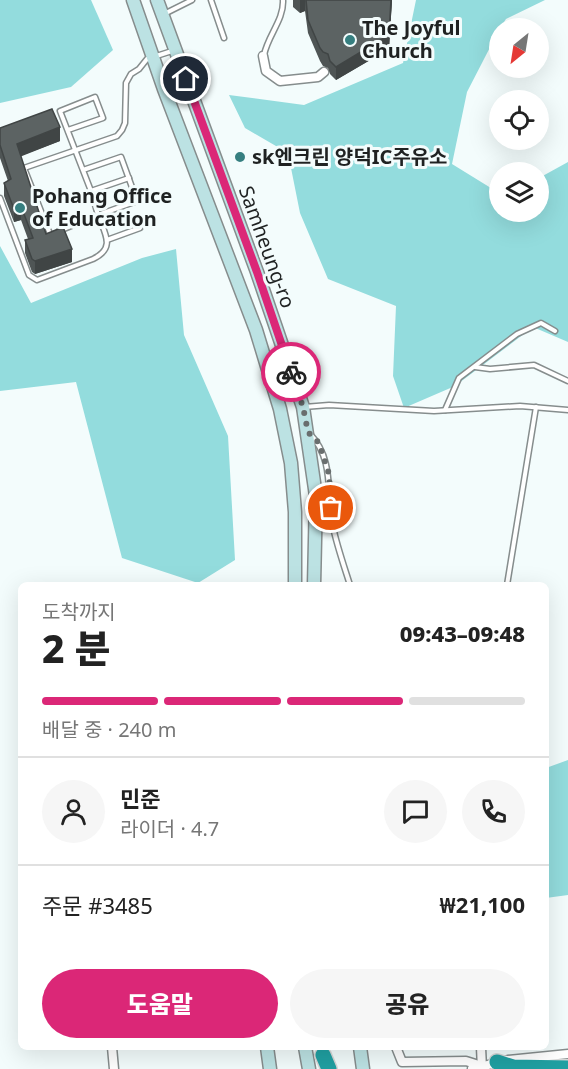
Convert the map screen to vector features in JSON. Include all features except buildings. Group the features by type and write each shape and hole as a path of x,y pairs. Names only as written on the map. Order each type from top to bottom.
{"highway":[{"path":"487,1066 568,1068"}],"main road":[{"name":"Samheung-ro","path":"133,0 256,330 280,409 291,462 295,512 296,582"},
{"name":"Samheung-ro","path":"157,0 257,272 303,407 316,496 314,582"},
{"path":"267,1050 270,1069"},
{"path":"304,1069 305,1050"},
{"path":"306,1050 309,1069"},
{"path":"360,1050 363,1069"}],"street":[{"path":"263,56 266,71 280,81 318,77 324,72"},
{"path":"112,1050 114,1069"},
{"path":"397,1050 402,1062 466,1061 487,1066"},
{"path":"482,1050 487,1066"},
{"path":"472,1069 568,1054"}],"lane":[{"path":"163,15 192,0"},
{"path":"211,0 224,38"},
{"path":"263,56 266,44 284,10 283,0"},
{"path":"83,170 121,157 136,201 50,234 24,168 117,136 123,130 125,123 126,83 131,74 139,69 147,59 176,50"},
{"path":"0,198 28,275 37,280 101,255 107,249 107,240 91,191 60,111 95,97 103,118 68,130"},
{"path":"51,118 62,114"},
{"path":"91,191 129,178"},
{"path":"107,240 140,228"},
{"path":"444,410 459,378 517,334 541,323 555,331"},
{"path":"474,366 490,369 534,365 568,381"},
{"path":"303,407 329,405 378,409 444,410 520,406 568,410"},
{"path":"507,582 536,407"},
{"path":"308,432 319,443 329,474 333,525 349,582"}],"shaded area":[{"path":"0,0 91,0 113,50 71,87 0,103"},
{"path":"416,0 545,0 508,18 489,18 489,49 467,92 452,164 489,187 489,222 549,222 549,172 568,162 568,342 533,327 455,386 404,408 393,376 396,306 328,279 300,213 288,153 245,128 229,95 304,105 403,63"},
{"path":"0,246 31,303 142,258 176,249 184,335 228,436 235,560 200,582 195,582 122,558 76,382 0,391"},
{"path":"568,760 568,895 549,898 549,767"}],"way so far":[{"path":"291,372 303,407 308,432 319,443 329,474 331,508"}],"place":[{"name":"The Joyful Church","path":"350,40"},
{"name":"sk엔크린 양덕IC주유소","path":"240,157"},
{"name":"Pohang Office of Education","path":"20,208"}],"route":[{"path":"186,79 291,372"}]}
